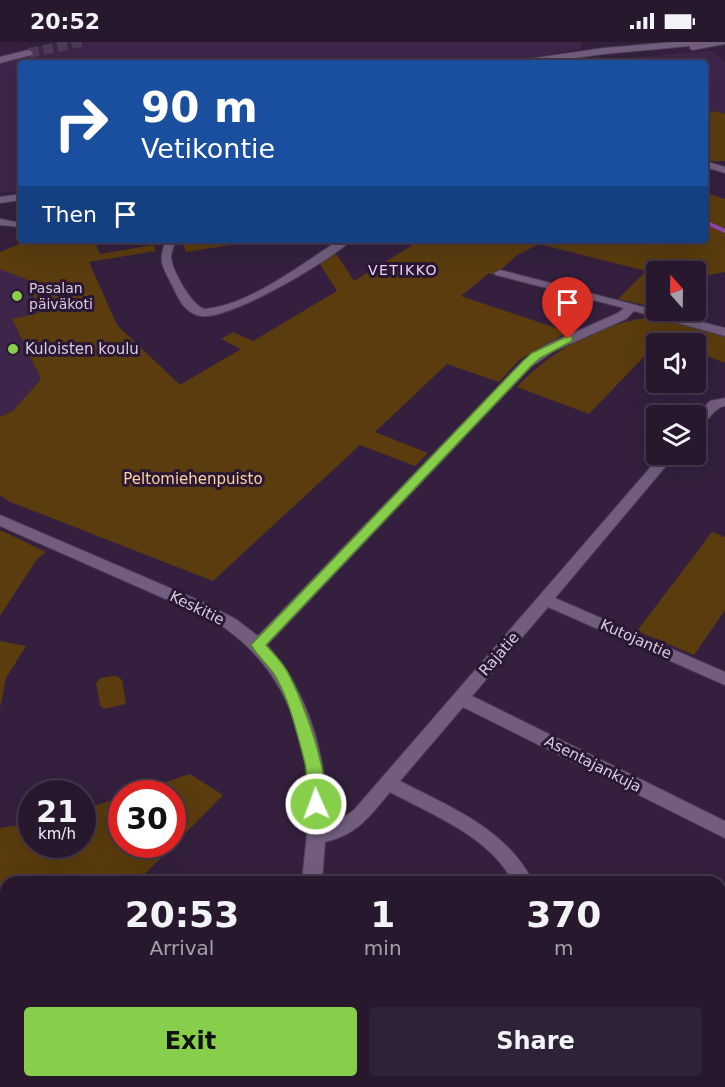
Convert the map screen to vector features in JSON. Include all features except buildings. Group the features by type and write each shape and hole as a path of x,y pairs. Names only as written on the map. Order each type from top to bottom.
{"street":[{"path":"595,42 608,55"},
{"path":"570,60 701,42"},
{"path":"554,60 720,43 725,53"},
{"path":"0,60 29,53"},
{"path":"708,165 725,170"},
{"path":"0,200 18,197"},
{"path":"0,222 17,225"},
{"path":"170,243 166,253 168,264 186,301 191,307 204,313 238,305 341,243"},
{"path":"500,273 725,332"},
{"path":"258,645 527,364 550,348 622,316 632,307"},
{"path":"706,413 715,404 725,402"},
{"name":"Rajatie","path":"315,836 339,831 350,824 389,783 661,465"},
{"name":"Keskitie","path":"0,520 214,613 258,645 280,672 294,701 310,751 317,788 312,876"},
{"name":"Kutojantie","path":"546,600 725,679"},
{"name":"Asentajankuja","path":"460,698 725,830"},
{"path":"389,783 477,832 497,846 512,860 520,876"}],"shaded area":[{"path":"57,42 580,42 582,45 580,49 516,60 18,60 18,191 0,193 0,55"},
{"path":"713,52 725,63 725,114 717,111 708,113 708,60 625,60"},
{"name":"Kuloisten koulu","path":"0,269 28,280 39,313 12,319 41,379 13,411 0,417"}],"green space":[{"path":"717,111 725,114 725,161 708,161 708,113"},
{"name":"Peltomiehenpuisto","path":"708,194 725,199 725,272 706,275 706,261 646,261 646,271 539,244 517,255 495,275 489,273 461,296 568,332 519,360 499,382 447,364 375,432 428,453 415,466 360,445 213,581 8,501 0,495 0,417 13,411 41,379 12,319 39,313 28,280 0,269 0,252 22,243 95,243 100,254 153,245 156,251 89,262 117,325 180,385 241,349 221,339 233,332 253,341 337,291 319,262 335,252 354,281 416,243 708,243"},
{"path":"196,243 243,243 186,252 183,245"},
{"name":"Peltomiehenpuisto","path":"646,271 646,305 618,299"},
{"path":"646,318 646,321 668,321 725,336 725,363 706,356 706,333 646,333 646,355 589,414 517,387 544,362 560,351 592,333 627,321"},
{"path":"0,530 46,552 37,559 0,616"},
{"path":"712,532 725,537 725,610 694,655 637,631"},
{"path":"0,641 26,646 6,678 0,708"},
{"path":"113,676 122,680 126,704 104,709 100,705 96,683 101,678"},
{"path":"190,774 223,795 186,832 186,780 172,780"},
{"path":"108,801 108,858 161,858 143,876 0,876 0,828 18,825 18,858 96,858 96,806"}],"waterway":[{"path":"708,223 725,231"}],"tunnel":[{"path":"29,53 82,42"}],"place":[{"name":"Pasalan päiväkoti","path":"17,296"},
{"name":"Kuloisten koulu","path":"13,349"}],"district":[{"name":"VETIKKO","path":"403,270"}],"route":[{"path":"316,804 317,788 314,765 294,701 280,672 258,645 515,375 536,356 568,339"}]}
